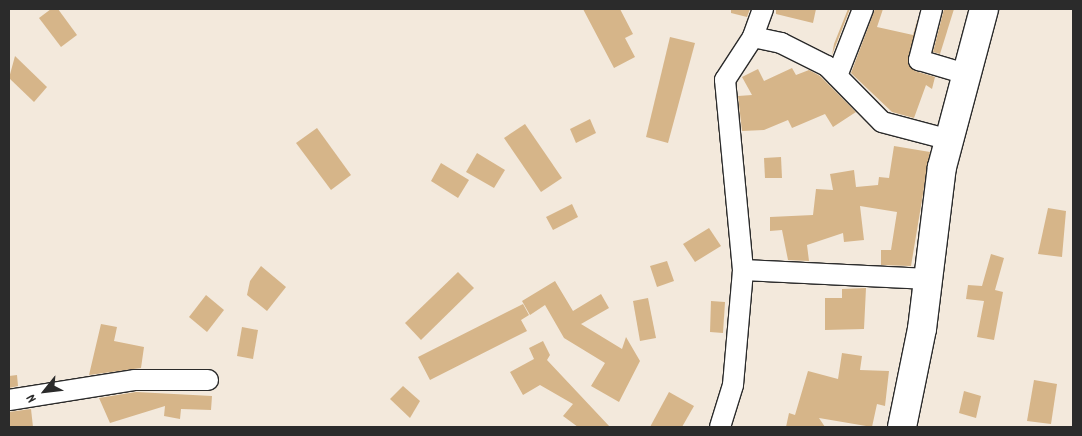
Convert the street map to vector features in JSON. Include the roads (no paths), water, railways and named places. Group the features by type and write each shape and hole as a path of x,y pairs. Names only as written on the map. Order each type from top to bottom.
{"main road":[{"path":"902,427 929,279 950,140 984,9"}],"street":[{"path":"720,427 733,385 743,270 725,80 753,37 763,9"},
{"path":"837,76 863,9"},
{"path":"932,9 919,60 966,74"},
{"path":"753,37 781,42 837,76 882,122 950,140"},
{"path":"743,270 929,279"},
{"path":"9,400 135,380 208,380"}]}
